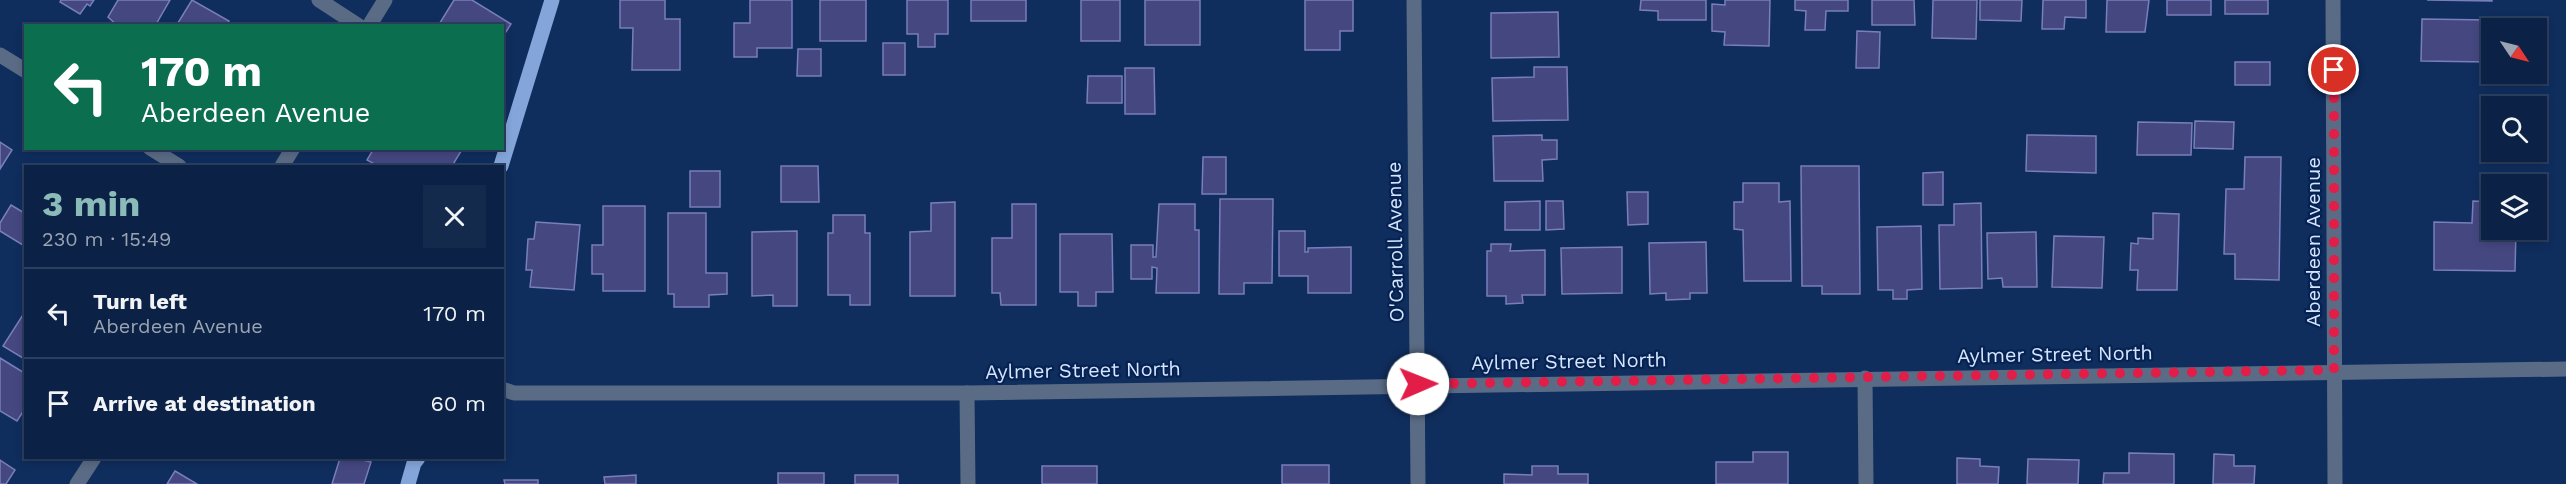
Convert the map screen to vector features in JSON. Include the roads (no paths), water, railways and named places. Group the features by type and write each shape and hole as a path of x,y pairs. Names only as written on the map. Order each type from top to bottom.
{"main road":[{"path":"501,165 552,0"},
{"path":"408,484 415,459"}],"street":[{"path":"319,0 356,24"},
{"path":"370,24 385,0"},
{"name":"O'Carroll Avenue","path":"1414,0 1418,484"},
{"name":"Aberdeen Avenue","path":"2333,0 2335,484"},
{"path":"0,55 24,70"},
{"path":"153,150 177,165"},
{"path":"283,165 292,150"},
{"name":"Aylmer Street North","path":"504,389 514,393 968,393 2334,370 2566,369"},
{"path":"1865,378 1866,484"},
{"path":"968,393 968,484"},
{"path":"76,484 93,459"}]}
